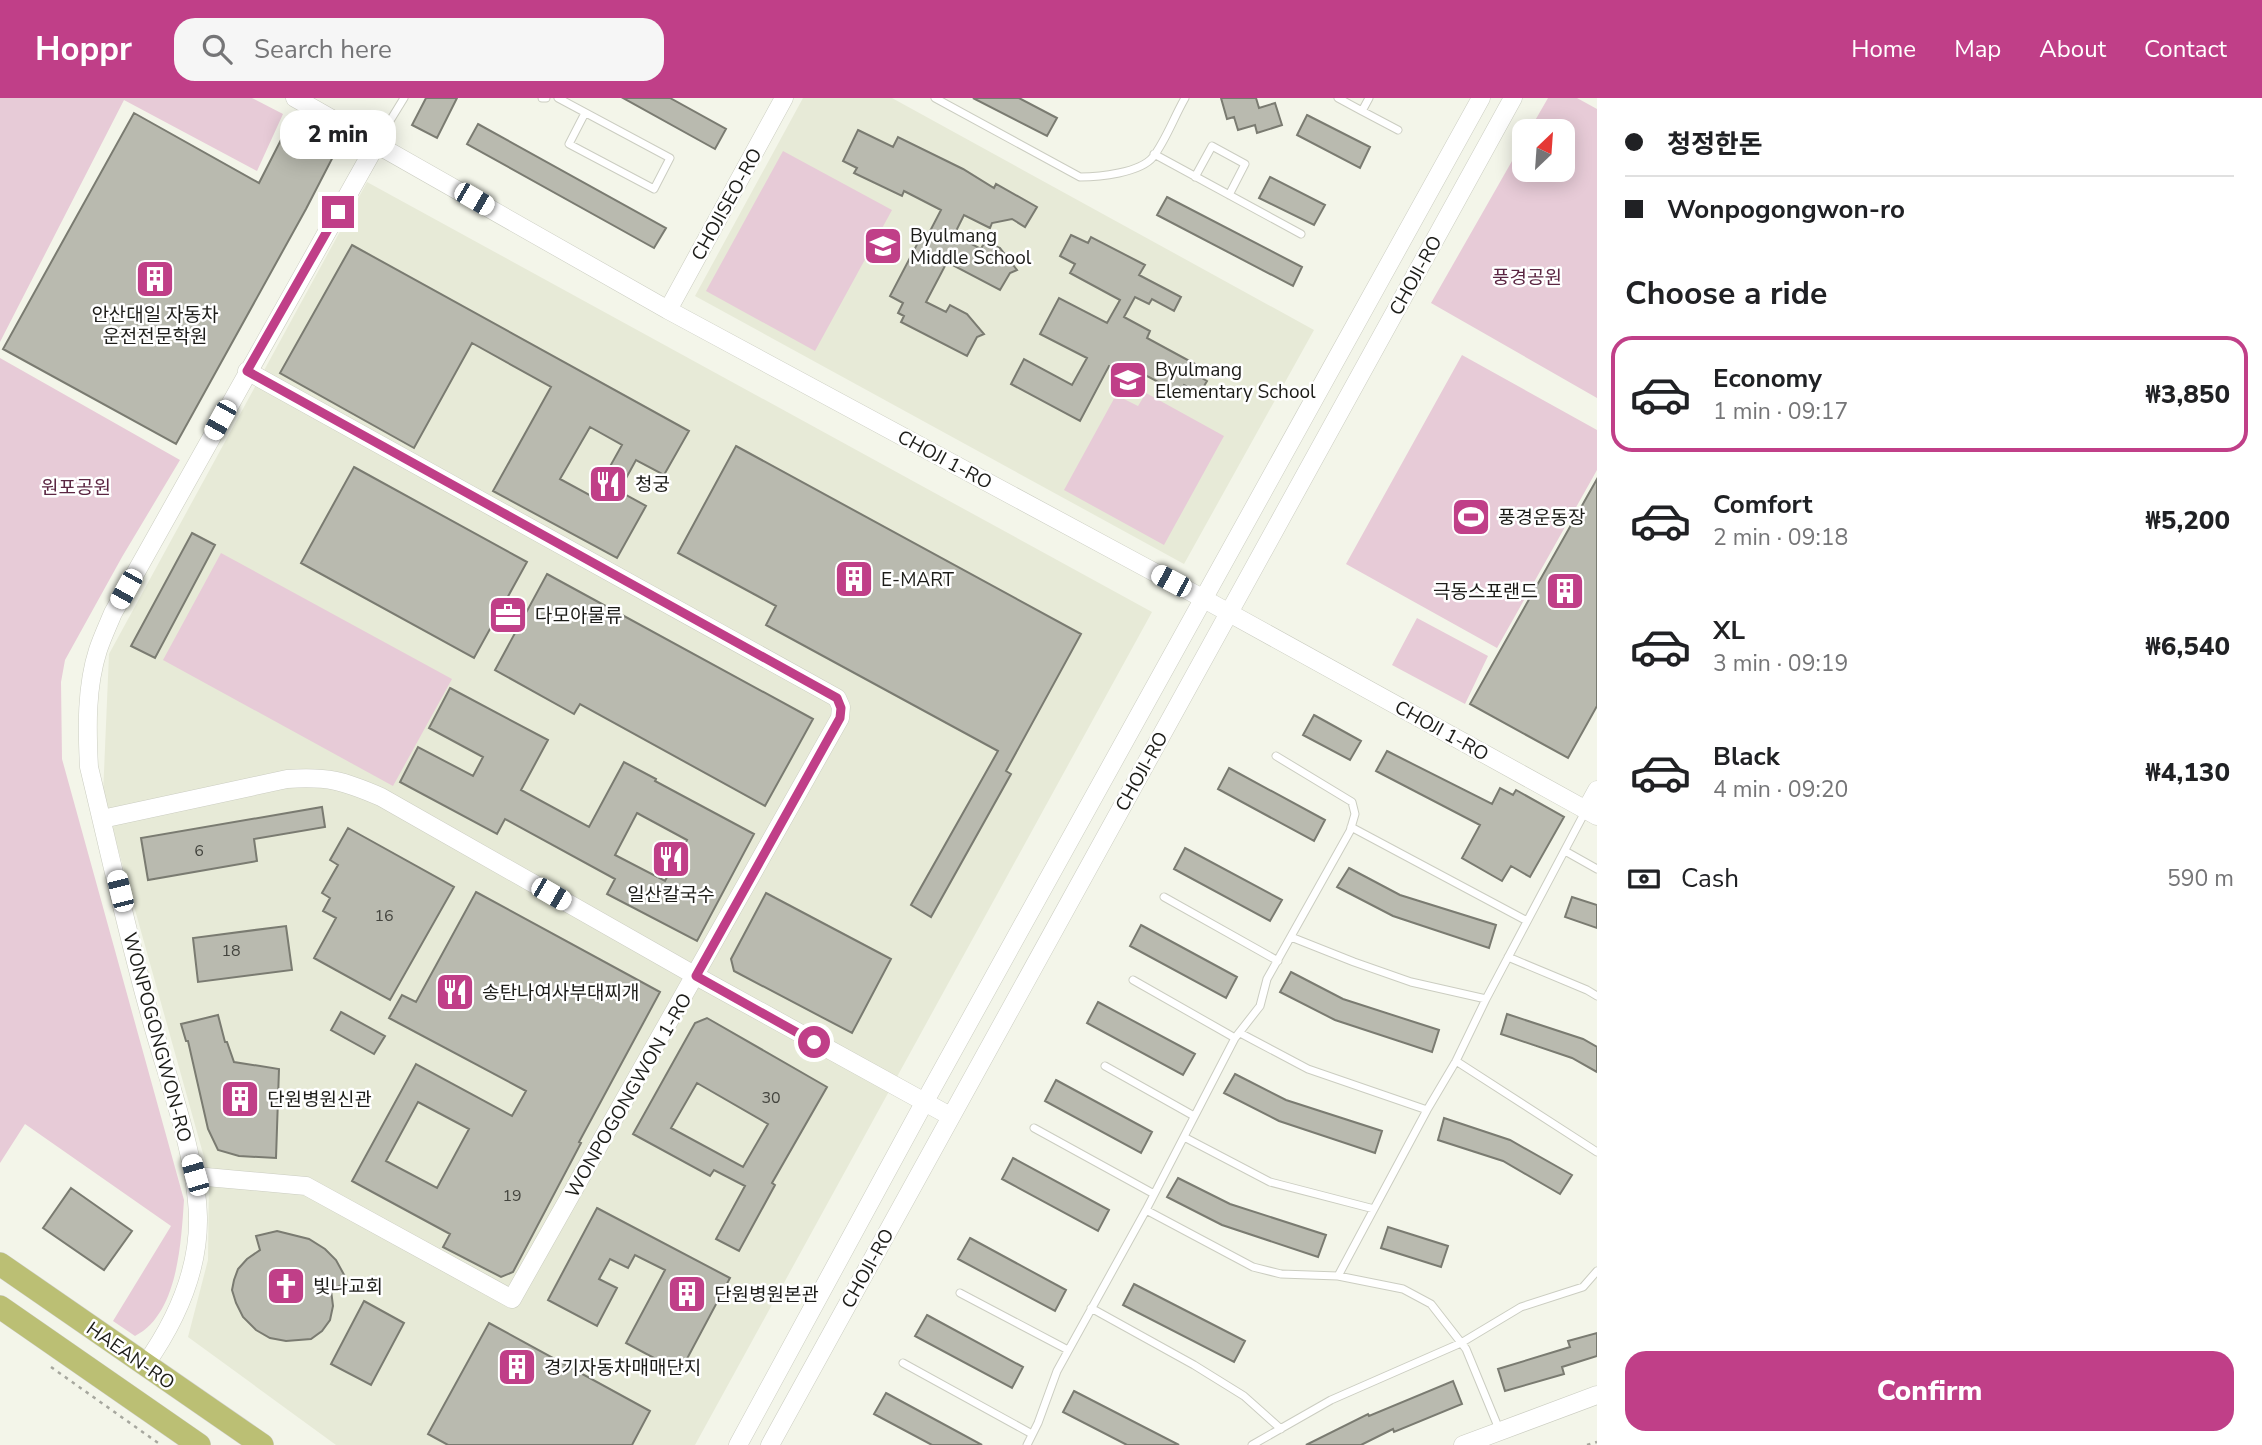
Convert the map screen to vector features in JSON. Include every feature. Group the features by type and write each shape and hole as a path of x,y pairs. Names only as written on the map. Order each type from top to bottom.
{"main road":[{"name":"HAEAN-RO","path":"0,1264 262,1445"},
{"name":"HAEAN-RO","path":"0,1307 199,1445"}],"street":[{"name":"CHOJI 1-RO","path":"295,98 668,310 1204,599 1592,813"},
{"name":"CHOJISEO-RO","path":"668,310 784,98"},
{"name":"CHOJI-RO","path":"738,1445 924,1102 1481,98"},
{"name":"CHOJI-RO","path":"770,1445 1513,98"},
{"name":"WONPOGONGWON-RO","path":"145,1365 177,1313 194,1264 198,1219 195,1175 149,1012 89,767 89,700 97,652 113,613 377,143"},
{"name":"WONPOGONGWON 1-RO","path":"195,1175 306,1186 512,1299 840,718 841,708 837,698 247,371"},
{"path":"102,819 287,779 317,777 345,781 381,797 950,1116"},
{"path":"1592,813 1597,790"},
{"path":"1463,1445 1597,1395"}],"lane":[{"path":"377,143 404,98"},
{"path":"558,98 670,158 654,189 569,144 585,113"},
{"path":"935,98 1080,177 1103,177 1151,159 1185,98"},
{"path":"953,107 958,98"},
{"path":"1338,98 1398,130"},
{"path":"1362,111 1369,98"},
{"path":"1195,177 1212,146 1245,164 1229,195"},
{"path":"1154,154 1301,234"},
{"path":"1027,1445 1068,1350 1146,1210 1238,1035 1259,1006 1267,979 1351,827 1355,814 1352,802 1276,756"},
{"path":"1338,1276 1456,1061 1565,851 1592,813"},
{"path":"1351,827 1528,921"},
{"path":"1565,851 1597,869"},
{"path":"1164,897 1278,961"},
{"path":"1291,937 1411,982 1486,999"},
{"path":"1508,957 1597,996"},
{"path":"1133,980 1308,1069 1427,1110"},
{"path":"1456,1061 1597,1152"},
{"path":"1105,1066 1194,1116"},
{"path":"1034,1128 1154,1194"},
{"path":"1184,1137 1270,1182 1374,1209"},
{"path":"1146,1210 1253,1267 1281,1275 1338,1276 1403,1289 1431,1304 1466,1349 1500,1430"},
{"path":"1252,1445 1331,1400 1461,1343 1521,1307 1583,1287 1597,1271"},
{"path":"960,1293 1068,1350"},
{"path":"1091,1308 1244,1396 1281,1429"},
{"path":"903,1363 1032,1434"}],"path":[{"path":"43,1361 161,1445"},
{"path":"1587,1445 1597,1441"}],"shaded area":[{"path":"803,98 892,98 1314,330 1184,564 695,296"},
{"path":"367,182 1152,612 695,1445 336,1445 188,1337 208,1260 209,1175 103,795 109,654"}],"green space":[{"path":"0,98 252,98 283,114 257,171 124,100 0,342"},
{"name":"풍경공원","path":"1548,98 1577,98 1597,109 1597,398 1431,303 1512,161 1512,182 1575,182 1575,119 1536,119"},
{"path":"783,151 892,210 815,351 706,291"},
{"name":"풍경운동장","path":"1462,355 1597,430 1597,470 1497,648 1346,564"},
{"name":"원포공원","path":"0,358 180,460 65,660 61,682 62,759 184,1200 179,1256 169,1295 149,1326 135,1336 113,1321 171,1226 25,1124 0,1163"},
{"path":"1146,393 1224,436 1164,545 1064,490 1116,395 1138,406"},
{"path":"221,553 452,679 393,786 163,660"},
{"path":"1417,618 1488,656 1465,704 1392,665"}],"building":[{"path":"426,98 457,98 437,138 412,125"},
{"path":"623,98 670,98 726,129 715,149"},
{"path":"973,98 1019,98 1057,118 1047,136"},
{"path":"1221,98 1256,98 1259,108 1275,103 1282,125 1257,133 1255,125 1238,130 1234,117 1227,119"},
{"name":"안산대일 자동차 운전전문학원","path":"134,113 259,183 288,126 336,151 176,444 3,349"},
{"path":"1307,115 1370,147 1360,168 1297,135"},
{"path":"478,124 666,228 654,248 467,144"},
{"name":"Byulmang Middle School","path":"858,130 893,147 898,137 963,169 994,188 996,184 1037,207 1025,227 1012,219 992,223 990,228 964,215 954,235 981,249 985,241 1000,248 1017,270 1010,273 1000,290 947,262 926,302 946,312 950,305 967,314 984,334 977,337 967,356 901,322 904,316 898,313 903,303 890,296 923,233 928,235 941,210 904,191 902,196 854,173 857,168 843,161"},
{"path":"1270,177 1325,205 1314,225 1259,198"},
{"path":"1167,197 1302,267 1293,286 1157,215"},
{"name":"Byulmang Elementary School","path":"1071,235 1088,243 1091,237 1145,265 1139,275 1181,297 1174,311 1152,299 1149,304 1135,297 1124,317 1150,331 1147,338 1195,364 1191,372 1207,381 1200,393 1184,385 1179,393 1132,368 1128,376 1109,366 1080,421 1011,384 1024,359 1072,385 1087,358 1040,334 1059,298 1107,323 1120,300 1070,273 1075,264 1060,256"},
{"path":"352,245 689,431 664,475 636,460 619,491 646,506 617,558 493,491 551,387 472,343 414,448 280,373","holes":["590,427 622,445 593,497 560,479"]},
{"name":"E-MART","path":"736,446 1081,634 1006,771 1011,774 931,917 911,905 998,751 766,625 776,606 678,553"},
{"path":"354,467 527,562 474,658 301,563"},
{"name":"극동스포랜드","path":"1597,479 1597,706 1568,758 1470,704"},
{"path":"192,533 215,545 155,658 131,646"},
{"path":"547,574 813,719 765,806 580,704 574,714 495,670"},
{"path":"450,688 548,740 521,790 589,827 624,762 754,834 697,941 607,894 615,879 505,819 497,834 400,782 418,747 473,776 483,757 429,728","holes":["637,813 687,840 665,881 615,855"]},
{"path":"1314,715 1361,741 1350,760 1303,735"},
{"path":"1387,751 1492,804 1500,788 1513,795 1516,790 1564,817 1530,877 1511,866 1502,881 1462,858 1480,825 1376,771"},
{"path":"1229,768 1325,820 1314,841 1218,789"},
{"path":"322,807 325,827 254,839 257,861 148,880 141,838"},
{"path":"348,828 454,887 390,1000 314,958 336,918 323,911 330,898 322,893 338,865 330,860"},
{"path":"1185,848 1282,900 1270,921 1174,869"},
{"path":"1349,868 1400,895 1496,925 1489,948 1393,916 1337,887"},
{"path":"476,892 660,992 513,1272 501,1277 443,1247 450,1234 352,1181 416,1064 512,1116 526,1091 389,1018 402,995 416,1002","holes":["418,1102 469,1129 437,1188 386,1161"]},
{"path":"766,893 891,959 852,1033 734,971 731,959"},
{"path":"1572,897 1597,905 1597,928 1565,917"},
{"path":"1141,925 1237,977 1226,998 1130,946"},
{"path":"286,926 292,970 198,982 193,938"},
{"path":"1291,972 1343,999 1439,1030 1432,1052 1335,1020 1280,992"},
{"path":"1098,1002 1195,1054 1183,1075 1087,1023"},
{"path":"341,1012 385,1036 374,1054 331,1030"},
{"path":"1507,1014 1583,1039 1597,1047 1597,1072 1572,1058 1501,1034"},
{"name":"단원병원신관","path":"218,1015 234,1062 279,1069 276,1158 239,1156 218,1150 208,1129 188,1041 181,1024"},
{"path":"707,1018 827,1087 772,1183 775,1185 739,1251 716,1239 745,1186 714,1170 710,1176 633,1134 695,1023","holes":["697,1083 768,1124 743,1167 671,1128"]},
{"path":"1235,1074 1286,1100 1382,1131 1375,1153 1279,1121 1224,1093"},
{"path":"1056,1080 1152,1132 1141,1153 1045,1101"},
{"path":"1444,1118 1510,1140 1572,1175 1560,1194 1503,1161 1438,1140"},
{"path":"1013,1158 1109,1210 1098,1231 1002,1179"},
{"path":"1178,1178 1230,1204 1326,1235 1318,1257 1222,1225 1167,1197"},
{"path":"71,1188 132,1231 104,1270 43,1228"},
{"name":"단원병원본관","path":"597,1208 730,1278 680,1372 626,1343 665,1270 635,1255 628,1268 610,1259 599,1279 617,1288 597,1326 548,1300"},
{"path":"1388,1227 1448,1246 1441,1267 1381,1248"},
{"name":"빛나교회","path":"277,1231 309,1239 325,1249 336,1260 348,1282 331,1290 333,1306 330,1320 322,1331 311,1339 286,1341 270,1338 256,1330 243,1317 236,1303 232,1290 234,1280 238,1269 260,1250 256,1236"},
{"path":"970,1238 1066,1290 1055,1311 958,1259"},
{"path":"1134,1284 1245,1341 1234,1362 1123,1305"},
{"path":"364,1301 404,1323 371,1385 331,1364"},
{"path":"927,1315 1023,1367 1012,1388 915,1336"},
{"name":"경기자동차매매단지","path":"489,1323 650,1411 632,1445 448,1445 428,1434"},
{"path":"1597,1333 1597,1356 1562,1367 1564,1374 1505,1391 1498,1369 1570,1347 1568,1341"},
{"path":"1453,1381 1462,1404 1394,1432 1393,1429 1361,1445 1306,1445 1368,1414 1369,1416"},
{"path":"1074,1391 1179,1445 1127,1445 1063,1412"},
{"path":"886,1393 982,1445 932,1445 874,1414"}],"place":[{"name":"Byulmang Middle School","path":"883,246"},
{"name":"안산대일 자동차 운전전문학원","path":"155,279"},
{"name":"Byulmang Elementary School","path":"1128,380"},
{"name":"청궁","path":"608,484"},
{"name":"풍경운동장","path":"1471,517"},
{"name":"E-MART","path":"854,579"},
{"name":"극동스포랜드","path":"1565,591"},
{"name":"다모아물류","path":"508,615"},
{"name":"일산칼국수","path":"671,859"},
{"name":"송탄나여사부대찌개","path":"455,992"},
{"name":"단원병원신관","path":"240,1099"},
{"name":"빛나교회","path":"286,1286"},
{"name":"단원병원본관","path":"687,1294"},
{"name":"경기자동차매매단지","path":"517,1367"}],"route":[{"path":"338,212 247,371 837,698 841,708 840,718 696,976 814,1042"}]}
